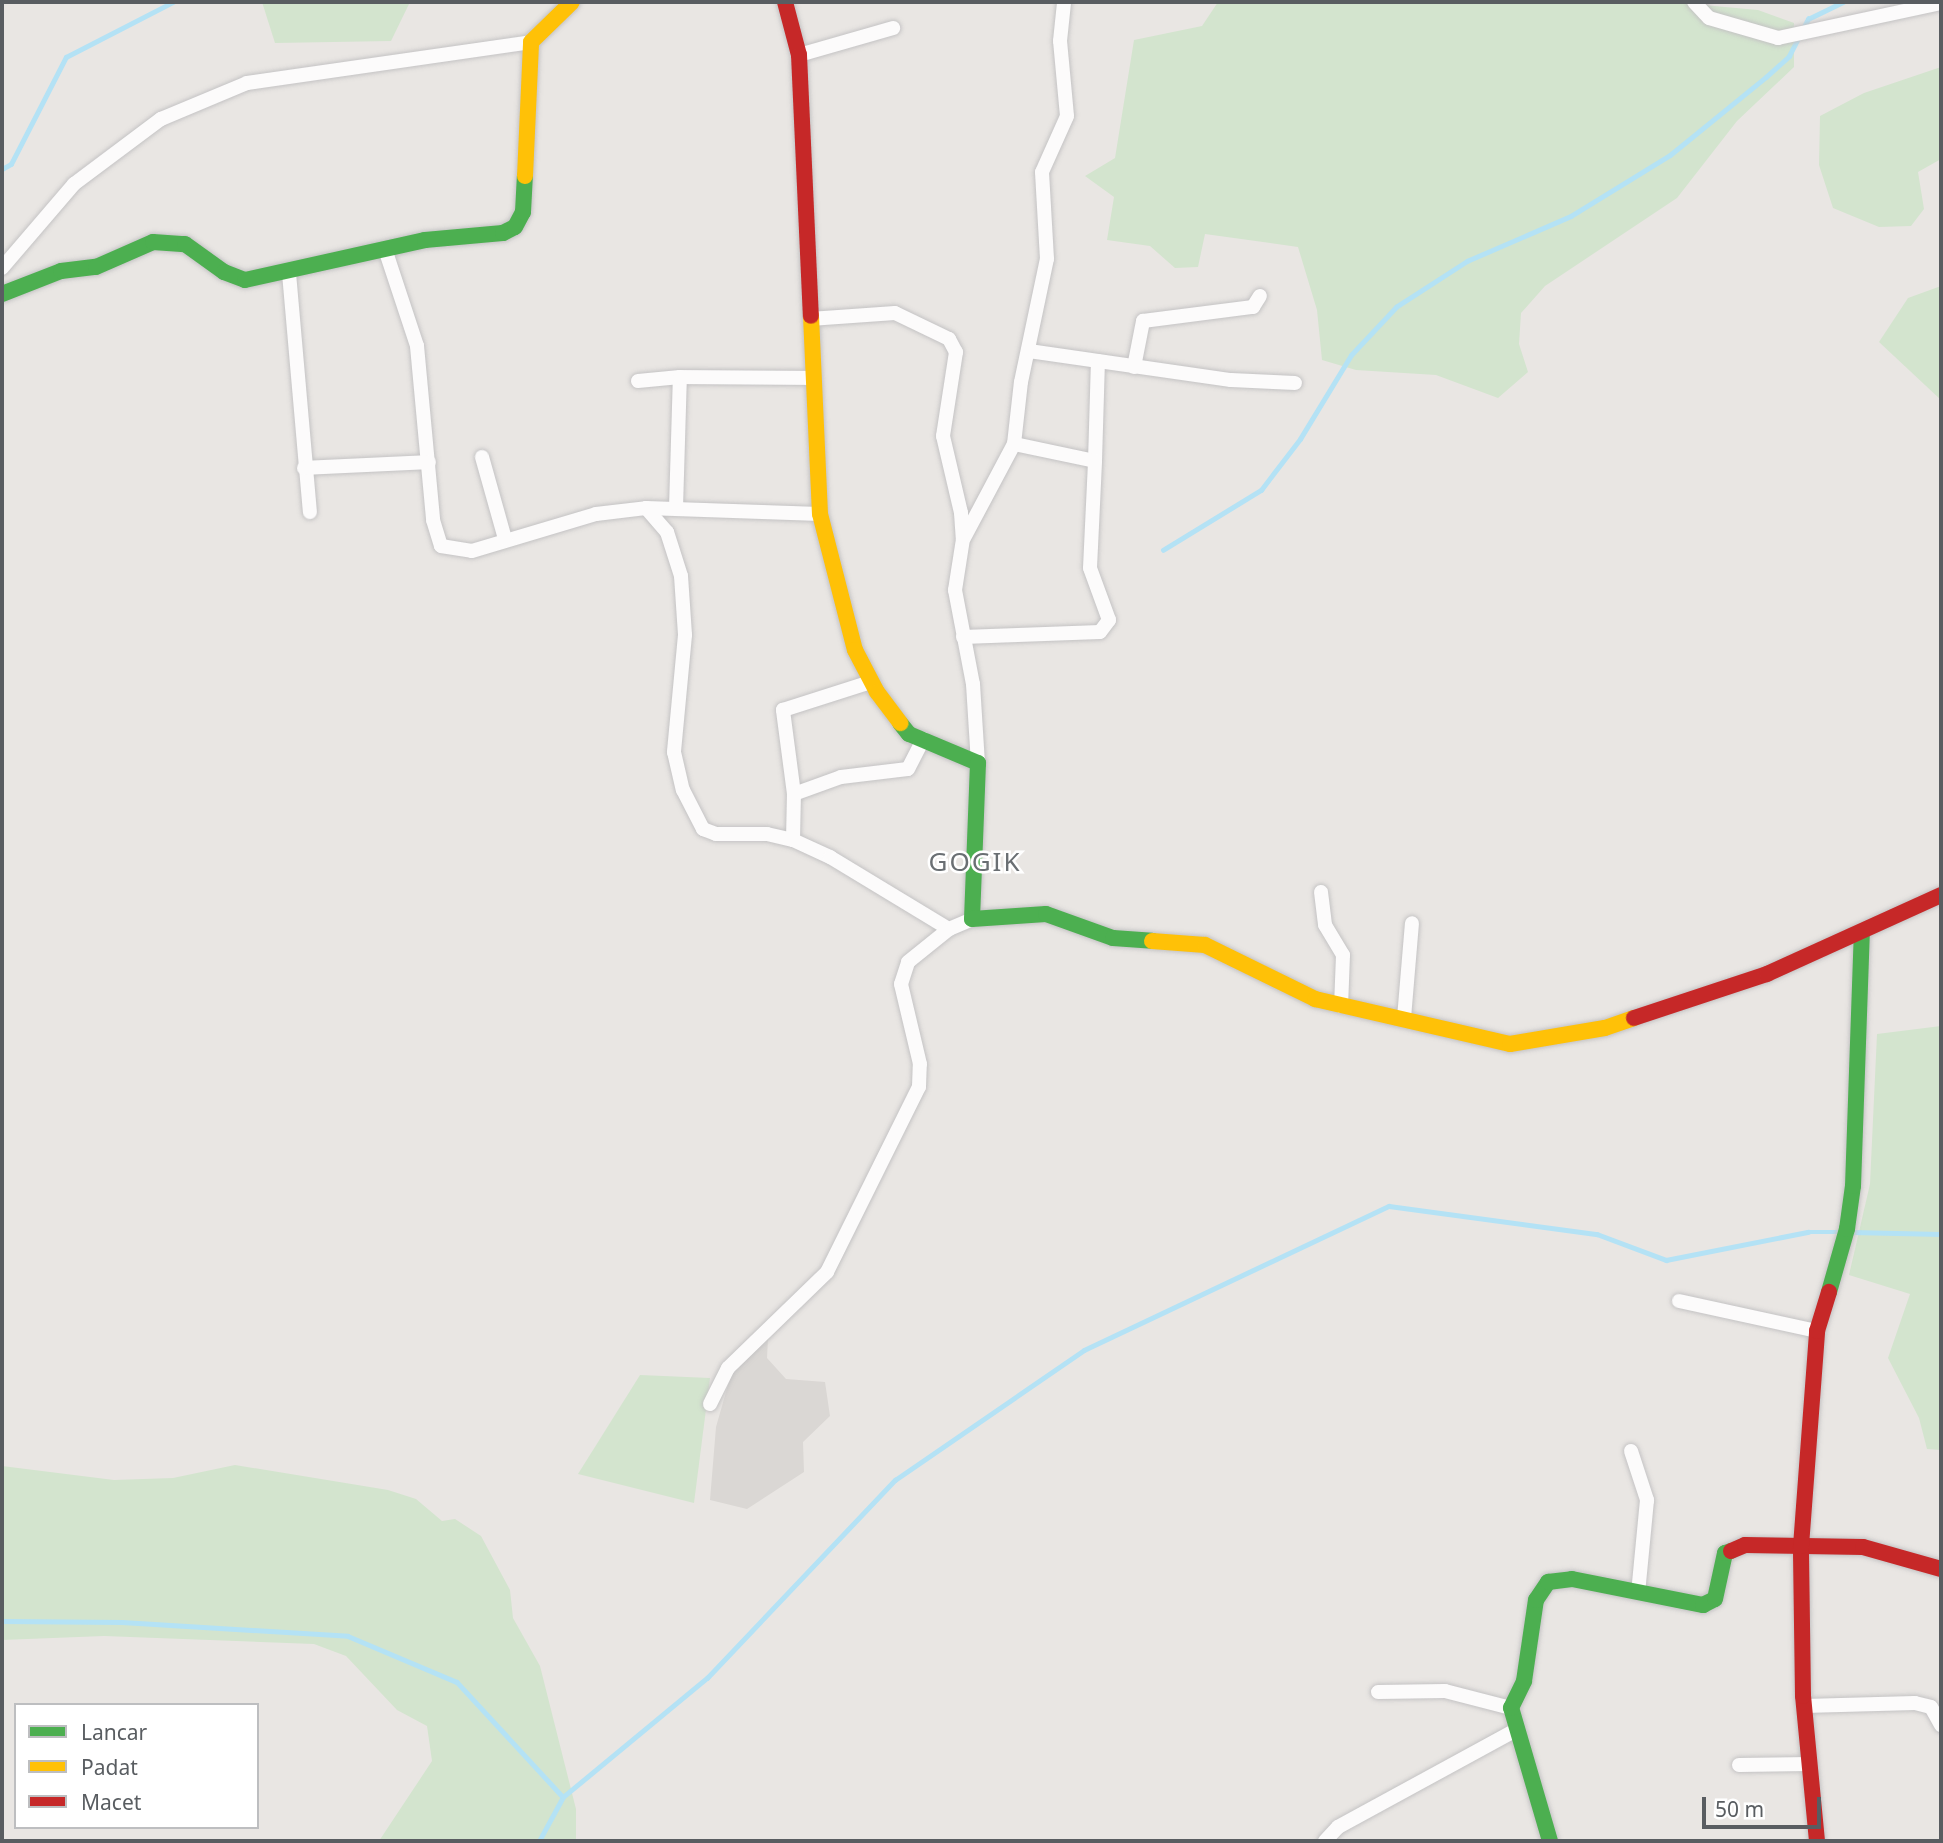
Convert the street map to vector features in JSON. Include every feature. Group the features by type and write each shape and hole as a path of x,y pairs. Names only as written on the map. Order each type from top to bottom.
{"street":[{"path":"2,268 74,184 161,119 247,83 531,43 572,2"},
{"path":"785,2 799,55 820,514 848,627 871,682 896,721 923,739 978,763"},
{"path":"972,919 978,763 973,684 955,590 964,539 1014,444 1047,259 1042,172 1068,116 1060,41 1064,2"},
{"path":"1695,2 1709,18 1735,29 1778,38 1814,33 1941,3"},
{"path":"799,55 893,28"},
{"path":"2,294 61,271 96,267 153,242 184,244 224,272 245,280 289,273 425,240 503,233 521,220 531,43"},
{"path":"385,249 417,346 436,539 441,546 472,551 596,514 646,508 820,514"},
{"path":"289,273 304,468 310,512"},
{"path":"1134,367 1143,321 1253,307 1260,296"},
{"path":"810,319 895,313 949,339 956,352 943,436 964,539"},
{"path":"1029,351 1249,382 1295,383"},
{"path":"963,637 1107,628 1110,620 1090,568 1098,361"},
{"path":"638,381 680,377 814,378"},
{"path":"676,508 680,377"},
{"path":"1014,444 1095,461"},
{"path":"482,457 505,539"},
{"path":"304,468 429,462"},
{"path":"646,508 667,532 681,576 685,635 674,752 683,790 704,829 716,834 767,834 793,840 830,857 949,929"},
{"path":"793,840 794,793 783,710 871,682"},
{"path":"794,793 841,778 908,769 923,739"},
{"path":"1321,892 1325,925 1343,955 1341,1006"},
{"path":"710,1404 728,1368 742,1352 827,1272 919,1087 920,1064 902,994 903,975 917,951 949,929 972,919 1046,914 1113,937 1205,946 1294,990 1341,1006 1404,1018 1510,1044 1567,1037 1605,1028 1767,974 1862,934 1941,895"},
{"path":"1404,1018 1412,923"},
{"path":"1817,1841 1804,1706 1801,1546 1817,1331 1846,1236 1862,934"},
{"path":"1679,1301 1817,1331"},
{"path":"1631,1451 1647,1500 1637,1593"},
{"path":"1550,1841 1514,1731 1511,1708 1524,1681 1536,1600 1548,1581 1572,1579 1637,1593 1710,1603 1718,1591 1728,1549 1745,1545 1880,1549 1941,1569"},
{"path":"1378,1692 1445,1691 1511,1708"},
{"path":"1804,1706 1915,1703 1931,1707 1941,1725"},
{"path":"1325,1841 1338,1827 1514,1731"},
{"path":"1739,1765 1809,1765"}],"shaded area":[{"path":"768,1339 767,1358 786,1379 825,1382 830,1416 803,1442 804,1472 747,1509 710,1500 716,1427 732,1371"}],"green space":[{"path":"262,2 410,2 391,41 275,43"},
{"path":"1218,2 1670,2 1758,10 1794,23 1794,67 1737,121 1677,198 1545,286 1521,313 1519,344 1528,372 1498,398 1436,375 1356,370 1322,360 1317,310 1298,247 1205,234 1198,267 1175,268 1150,246 1107,240 1114,197 1085,176 1115,158 1134,40 1202,26"},
{"path":"1941,67 1941,159 1918,172 1924,209 1911,226 1879,227 1833,208 1819,165 1820,116 1864,93"},
{"path":"1941,286 1941,400 1879,342 1908,298"},
{"path":"1941,1026 1941,1450 1927,1449 1919,1418 1888,1358 1910,1294 1849,1275 1870,1184 1877,1034"},
{"path":"640,1375 710,1378 694,1503 578,1474"},
{"path":"235,1465 388,1490 416,1499 442,1521 455,1519 481,1536 510,1590 513,1618 540,1666 576,1809 576,1841 379,1841 432,1761 427,1726 397,1710 346,1656 314,1644 104,1636 2,1640 2,1466 114,1480 173,1478"}],"waterway":[{"path":"2,169 11,164 66,57 173,2"},
{"path":"1802,30 1808,19 1843,2"},
{"path":"1163,550 1261,490 1300,439 1351,355 1396,307 1467,261 1571,216 1670,155 1789,56 1798,38"},
{"path":"539,1841 563,1797 707,1678 895,1480 1084,1350 1389,1206 1597,1234 1666,1260 1808,1232 1839,1232"},
{"path":"1851,1232 1941,1234"},
{"path":"2,1621 122,1622 348,1636 457,1682 563,1797"}],"traffic: fast":[{"path":"2,294 61,271 96,267 153,242 185,244 224,272 245,280 425,240 503,233 515,227 523,212 525,176"},
{"path":"900,723 909,734 978,763 972,919 1046,914 1113,938 1152,941"},
{"path":"1829,1292 1847,1229 1853,1186 1862,934"},
{"path":"1550,1841 1511,1708 1524,1681 1536,1600 1548,1582 1572,1579 1703,1605 1715,1599 1725,1553 1731,1551"}],"traffic: slow":[{"path":"525,176 531,42 572,2"},
{"path":"811,316 820,514 855,650 877,692 900,723"},
{"path":"1152,941 1205,945 1315,999 1510,1044 1605,1028 1634,1018"}],"traffic: jam":[{"path":"785,2 799,55 811,316"},
{"path":"1634,1018 1767,974 1941,895"},
{"path":"1817,1841 1803,1696 1801,1546 1817,1331 1829,1292"},
{"path":"1731,1551 1745,1545 1863,1547 1941,1569"}],"district":[{"name":"GOGIK","path":"975,862"}]}
